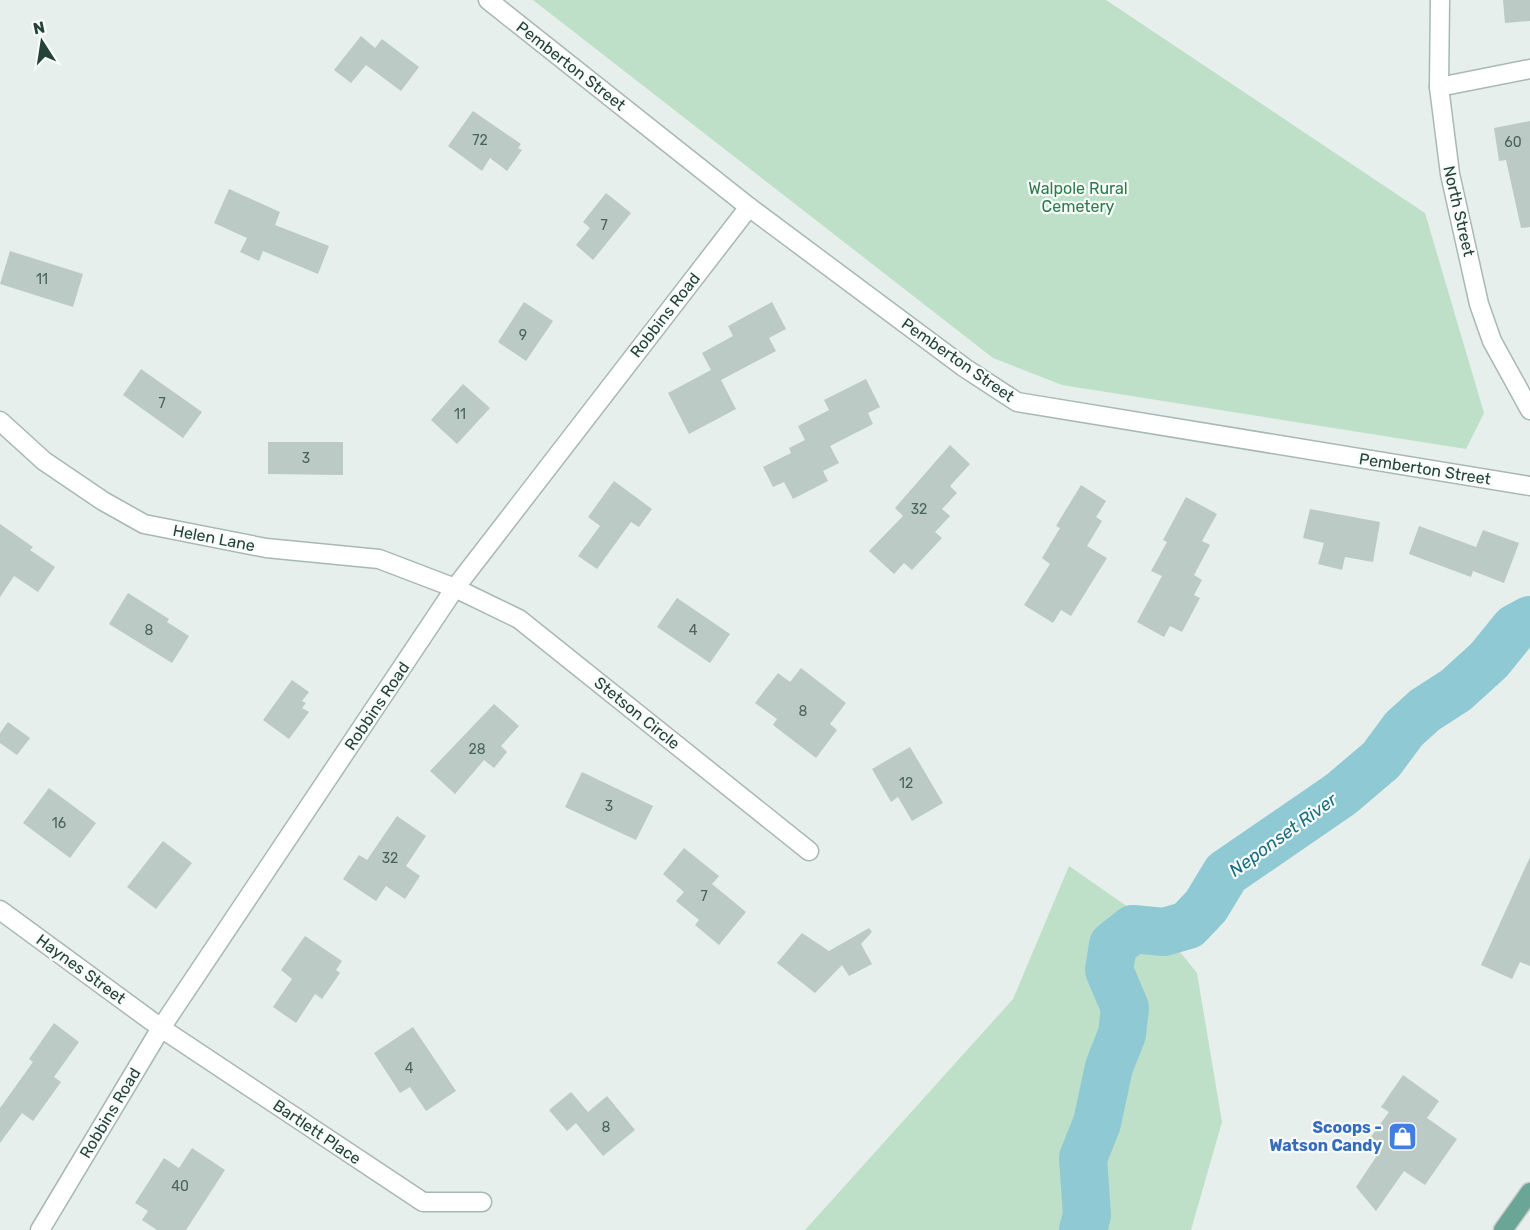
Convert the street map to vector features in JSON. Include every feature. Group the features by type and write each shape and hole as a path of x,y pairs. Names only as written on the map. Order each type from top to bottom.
{"main road":[{"path":"1503,1230 1530,1192"}],"street":[{"name":"Pemberton Street","path":"488,0 749,207 964,368 1017,402 1530,486"},
{"name":"North Street","path":"1440,0 1439,87 1450,174 1479,304 1492,341 1530,410"},
{"path":"1439,87 1530,69"},
{"name":"Robbins Road","path":"40,1230 161,1028 455,588 749,207"},
{"name":"Helen Lane","path":"0,421 44,461 103,501 144,524 266,548 379,560 455,588"},
{"name":"Stetson Circle","path":"455,588 519,619 809,851"},
{"name":"Haynes Street","path":"0,910 161,1028"},
{"name":"Bartlett Place","path":"161,1028 423,1202 482,1202"}],"green space":[{"name":"Walpole Rural Cemetery","path":"533,0 1106,0 1425,213 1484,413 1466,449 1062,385 993,358"},
{"path":"1069,866 1164,932 1197,973 1222,1122 1191,1230 805,1230 1013,999"}],"building":[{"path":"1503,0 1530,0 1530,21 1505,23"},
{"path":"361,36 375,48 382,39 419,67 401,91 366,65 351,83 334,70"},
{"path":"473,111 521,144 518,148 522,150 507,171 490,158 482,171 448,146"},
{"path":"1530,121 1530,227 1521,228 1506,160 1499,161 1494,128"},
{"path":"229,189 280,212 275,225 329,246 318,274 263,251 259,261 240,252 247,238 214,223"},
{"path":"606,193 631,213 593,260 576,245 590,228 583,222"},
{"path":"10,251 83,274 73,307 0,284"},
{"path":"524,302 553,321 526,361 498,342"},
{"path":"772,302 786,329 769,338 776,351 721,380 736,409 689,434 668,393 711,370 702,353 733,336 728,326"},
{"path":"141,369 202,412 183,438 123,395"},
{"path":"866,379 880,407 868,413 873,424 830,446 839,463 823,471 828,481 793,499 784,482 773,487 763,467 791,453 789,448 805,440 798,426 829,410 824,400"},
{"path":"463,384 490,408 457,444 431,420"},
{"path":"268,442 343,442 343,475 268,474"},
{"path":"950,445 970,464 950,486 957,493 942,509 950,516 935,532 942,538 912,570 904,563 894,574 869,551 903,516 895,508"},
{"path":"614,481 652,509 639,527 631,522 597,569 578,556 600,526 588,517"},
{"path":"1081,485 1106,501 1096,517 1102,521 1087,546 1107,558 1071,616 1061,610 1053,623 1024,605 1050,564 1042,558 1060,528 1056,526"},
{"path":"1186,497 1217,514 1202,541 1210,545 1194,575 1202,580 1194,595 1200,598 1182,632 1170,626 1164,637 1137,622 1162,576 1151,571 1167,542 1163,540"},
{"path":"1310,509 1380,522 1373,562 1345,557 1342,570 1318,564 1324,543 1303,538"},
{"path":"0,524 33,547 30,550 55,567 38,592 14,576 0,597"},
{"path":"1419,526 1476,547 1483,530 1519,543 1504,583 1473,571 1471,577 1409,554"},
{"path":"128,593 169,619 167,622 189,636 172,663 109,624"},
{"path":"677,598 730,634 710,663 657,627"},
{"path":"801,668 846,703 830,724 837,730 816,758 773,725 777,719 755,703 778,673 790,682"},
{"path":"292,680 309,692 302,701 306,703 302,708 309,712 289,739 263,720"},
{"path":"494,704 519,726 501,746 507,752 494,768 484,760 455,794 430,771"},
{"path":"8,722 30,738 17,755 0,743 0,733"},
{"path":"910,747 943,803 912,821 898,797 891,802 872,769"},
{"path":"582,772 653,806 636,840 565,807"},
{"path":"49,788 96,823 70,858 23,823"},
{"path":"397,816 426,836 406,866 420,876 405,899 386,886 376,901 343,879 359,855 367,860"},
{"path":"163,841 192,863 156,909 127,887"},
{"path":"684,848 719,876 712,884 746,912 719,945 695,925 699,920 676,901 684,892 663,874"},
{"path":"1530,857 1530,966 1520,962 1512,979 1481,965"},
{"path":"869,928 872,932 861,944 872,964 849,976 842,965 815,993 777,963 802,933 829,951"},
{"path":"305,936 342,961 336,970 340,973 322,999 315,994 296,1023 273,1007 292,979 281,970"},
{"path":"54,1023 79,1042 54,1077 61,1082 33,1121 22,1113 0,1143 0,1108 33,1062 29,1059"},
{"path":"413,1027 456,1091 426,1111 410,1087 400,1093 374,1053"},
{"path":"1403,1075 1439,1101 1427,1118 1457,1139 1425,1185 1404,1171 1376,1211 1356,1187 1378,1154 1365,1145 1389,1112 1381,1107"},
{"path":"571,1092 588,1112 607,1096 635,1130 603,1156 576,1123 567,1131 549,1110"},
{"path":"192,1148 225,1170 186,1230 157,1230 142,1220 148,1211 135,1203 164,1158 179,1168"}],"waterway":[{"name":"Neponset River","path":"1083,1230 1087,1215 1083,1158 1097,1123 1109,1067 1122,1034 1125,1008 1109,970 1113,945 1133,929 1164,932 1188,925 1206,906 1226,873 1341,794 1381,760 1404,729 1425,710 1456,690 1489,660 1515,628 1530,620"}],"place":[{"name":"Scoops - Watson Candy","path":"1403,1136"}]}
